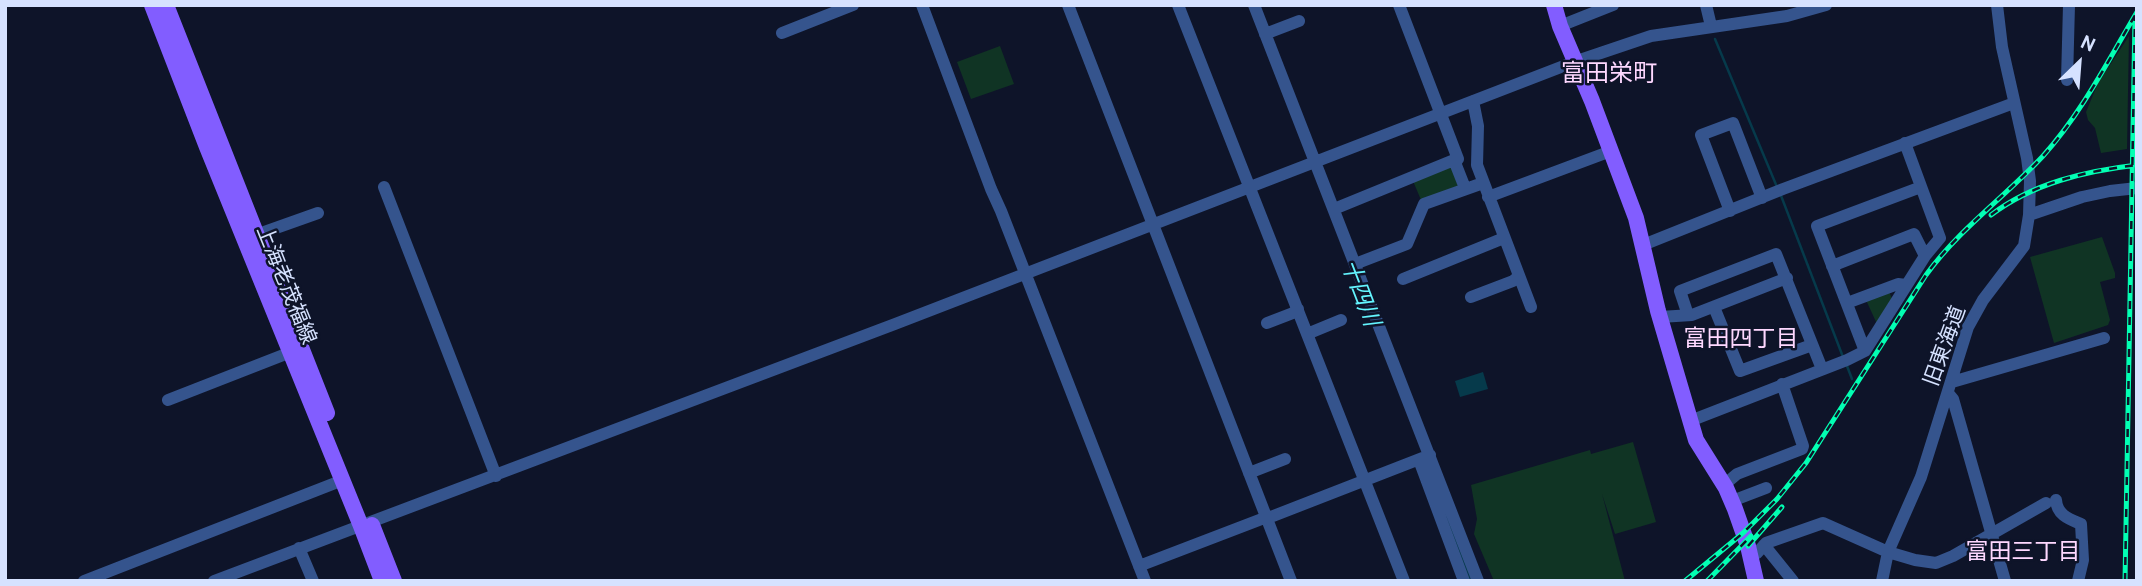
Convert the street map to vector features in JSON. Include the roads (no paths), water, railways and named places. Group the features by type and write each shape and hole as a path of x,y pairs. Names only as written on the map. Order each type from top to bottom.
{"main road":[{"name":"上海老茂福線","path":"152,5 342,480 394,581"},
{"name":"上海老茂福線","path":"166,5 366,524 382,581"},
{"path":"1554,5 1636,218 1660,317 1690,421 1700,447 1732,502 1748,546 1756,581"}],"street":[{"path":"782,33 853,5"},
{"path":"922,5 1144,581"},
{"path":"1068,5 1291,581"},
{"path":"1178,5 1404,581"},
{"path":"1254,5 1310,164 1334,209 1392,361 1464,581"},
{"path":"1334,209 1458,159 1399,5"},
{"path":"1560,26 1613,5"},
{"path":"1706,5 1711,26"},
{"path":"214,581 236,577 299,548 496,476 1574,62 1637,40 1785,10 1826,5"},
{"name":"旧東海道","path":"1882,581 1888,552 1921,477 1968,327 1974,313 2024,246 2029,215 2030,181 2000,33 1997,5"},
{"path":"2067,80 2069,5"},
{"path":"1265,34 1299,21"},
{"path":"1474,101 1478,126 1477,165 1531,307"},
{"path":"1643,245 2014,103"},
{"path":"1730,211 1701,135 1732,123 1762,198"},
{"path":"1690,421 1865,351 1940,237 1905,144"},
{"path":"1488,197 1611,150"},
{"path":"1454,160 1465,188"},
{"path":"1355,264 1407,244 1424,204 1483,183"},
{"path":"384,187 496,476"},
{"path":"1865,351 1817,226 1921,187"},
{"path":"2029,215 2082,198 2137,188"},
{"path":"256,235 318,213"},
{"path":"1832,266 1914,234 1925,257"},
{"path":"1402,279 1504,238"},
{"path":"1688,315 1680,291 1776,254 1822,369"},
{"path":"1471,297 1513,281 1519,276"},
{"path":"1660,317 1692,315 1787,278"},
{"path":"1847,303 1898,284 1906,285"},
{"path":"1714,307 1740,371 1812,345"},
{"path":"1267,323 1298,309"},
{"path":"1307,334 1341,320"},
{"path":"2005,581 1950,388 2104,338"},
{"path":"168,400 290,352"},
{"path":"1724,485 1737,474 1802,449 1782,384"},
{"path":"1139,566 1424,458"},
{"path":"1424,458 1478,581"},
{"path":"1250,473 1285,459"},
{"path":"85,581 342,480"},
{"path":"1732,502 1766,488"},
{"path":"1750,557 1764,545 1823,523 1888,552 1936,563 2051,502 2065,518 2081,523 2083,560 2078,581"},
{"path":"1764,545 1793,581"},
{"path":"299,548 313,581"}],"water":[{"path":"1483,372 1488,389 1460,397 1455,381"}],"waterway":[{"path":"1715,39 1777,187"},
{"path":"1780,193 1843,357"},
{"path":"1847,366 1852,379"},
{"name":"十四川","path":"1445,512 1471,581"}],"railway":[{"path":"1685,581 1743,533 1777,499 1806,463 1926,275 1953,243 2057,140 2093,87 2137,12"},
{"path":"2125,581 2135,17"},
{"path":"1991,215 2024,195 2061,180 2137,165"},
{"path":"1748,546 1782,507"},
{"path":"1707,581 1751,536"}],"district":[{"name":"富田栄町","path":"1609,74"},
{"name":"富田四丁目","path":"1741,339"},
{"name":"富田三丁目","path":"2023,552"}]}
